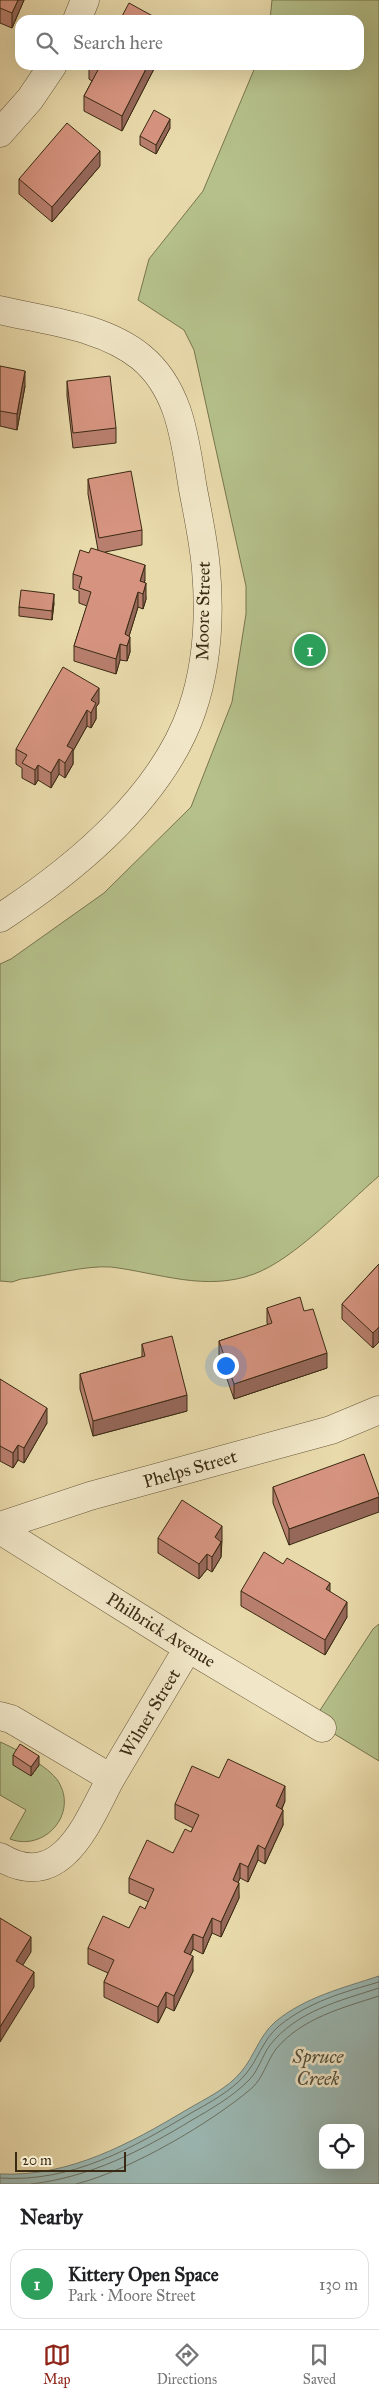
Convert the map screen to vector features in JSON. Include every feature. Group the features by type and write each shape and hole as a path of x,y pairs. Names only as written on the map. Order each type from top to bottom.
{"street":[{"path":"79,15 85,0"},
{"path":"0,133 30,99 50,70"},
{"name":"Moore Street","path":"0,310 90,331 123,345 141,357 161,376 176,406 187,450 206,570 207,615 203,663 198,687 179,739 164,767 120,820 66,872 0,918"},
{"name":"Phelps Street","path":"0,1526 90,1496 331,1430 379,1410"},
{"name":"Philbrick Avenue","path":"0,1530 188,1648 322,1728"},
{"name":"Wilner Street","path":"0,1857 12,1864 27,1868 59,1859 76,1841 188,1648"},
{"name":"Wilner Street","path":"0,1716 11,1719 111,1778"}],"green space":[{"path":"272,0 379,0 379,1176 303,1244 270,1267 236,1279 218,1281 182,1280 111,1267 101,1267 66,1271 12,1282 0,1281 0,964 11,959 104,893 191,807 232,702 246,614 246,586 194,350 184,330 138,300 149,259 203,191 254,70 364,70 364,15 270,15"},
{"path":"379,1624 379,1761 313,1721 373,1629"},
{"path":"0,1742 40,1764 58,1781 63,1793 64,1806 61,1817 55,1827 46,1835 35,1840 23,1842 10,1839 26,1810 0,1795"}],"water":[{"name":"Spruce Creek","path":"379,1976 379,2184 0,2184 0,2174 26,2174 51,2170 98,2156 144,2134 216,2093 236,2078 246,2066 261,2040 275,2022 299,2006 325,1994"}],"building":[{"path":"0,0 18,0 12,13 0,8"},
{"path":"129,3 151,15 123,15"},
{"path":"98,70 145,70 122,116 84,96"},
{"path":"154,110 170,119 156,145 140,136"},
{"path":"67,123 100,151 52,207 19,179"},
{"path":"0,366 25,371 17,414 0,411"},
{"path":"110,376 116,428 73,433 67,381"},
{"path":"131,471 142,530 99,538 88,479"},
{"path":"91,548 145,565 140,581 146,583 143,594 138,592 125,634 130,637 127,646 120,644 116,659 74,646 91,592 79,588 82,577 73,574 80,550 89,553"},
{"path":"21,590 54,594 52,611 19,607"},
{"path":"63,667 99,688 91,700 96,703 91,713 87,710 67,746 73,749 65,763 59,759 51,773 38,765 35,770 22,763 27,755 16,749"},
{"path":"379,1264 379,1327 373,1333 342,1304"},
{"path":"300,1297 304,1311 313,1309 327,1353 234,1384 219,1341 272,1323 267,1308"},
{"path":"172,1336 187,1395 93,1421 80,1374 145,1356 142,1344"},
{"path":"0,1379 47,1408 24,1448 18,1445 13,1453 0,1446"},
{"path":"364,1454 379,1497 289,1529 273,1487"},
{"path":"182,1500 222,1526 215,1537 221,1542 212,1557 207,1554 199,1564 158,1538"},
{"path":"264,1552 283,1564 287,1558 330,1583 326,1589 347,1602 325,1640 241,1591"},
{"path":"20,1744 39,1756 31,1767 13,1755"},
{"path":"228,1759 285,1786 276,1806 283,1810 265,1849 258,1845 248,1867 240,1863 233,1880 239,1883 221,1922 212,1918 203,1938 193,1934 184,1952 193,1956 174,1996 166,1992 158,2007 104,1982 114,1960 88,1948 103,1916 129,1928 140,1906 145,1909 154,1889 129,1878 147,1840 173,1853 185,1829 191,1832 199,1815 175,1804 192,1766 219,1778"},
{"path":"0,1918 31,1937 16,1961 34,1972 0,2027"}],"place":[{"name":"Kittery Open Space","path":"310,650"}]}
